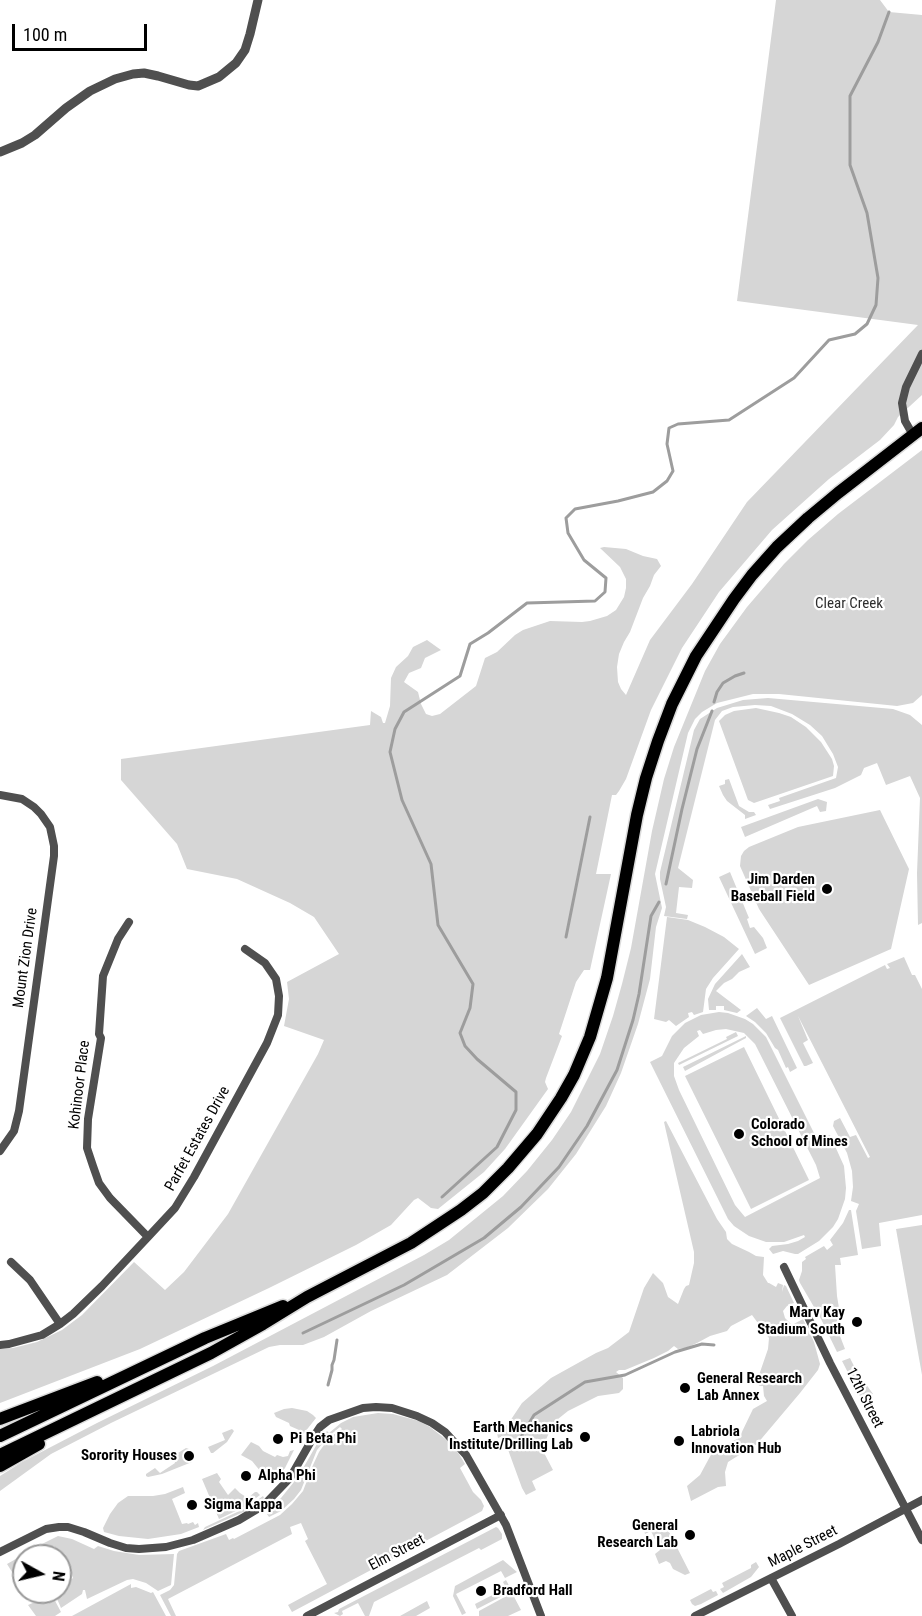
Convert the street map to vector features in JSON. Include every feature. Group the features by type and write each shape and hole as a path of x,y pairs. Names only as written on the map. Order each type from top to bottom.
{"highway":[{"path":"0,1455 229,1343 307,1297 411,1243 453,1216 508,1168 533,1139 565,1092 598,1015 646,778 662,731 686,675 720,618 773,551 824,504 917,432"},
{"path":"0,1436 174,1353 254,1317 307,1297"},
{"path":"0,1419 174,1353"},
{"path":"0,1466 131,1392"}],"street":[{"path":"0,152 35,135 90,91 115,79 144,73 198,86 219,77 236,63 245,50 258,0"},
{"path":"917,432 905,420 902,402 906,387 922,354"},
{"name":"Mount Zion Drive","path":"0,795 22,800 41,814 50,827 54,856 19,1111 14,1131 0,1151"},
{"name":"Kohinoor Place","path":"129,922 118,939 103,976 99,1034 101,1038 88,1119 87,1148 99,1183 148,1238"},
{"name":"Parfet Estates Drive","path":"0,1345 42,1335 60,1324 102,1286 175,1208 267,1043 278,1015 279,996 276,979 265,963 245,949"},
{"path":"11,1262 30,1280 60,1324"},
{"name":"12th Street","path":"784,1267 830,1363 922,1540"},
{"path":"0,1552 46,1529 58,1527 68,1527 126,1548 166,1547 194,1540 239,1520 264,1505 290,1478 320,1427 329,1420 349,1412 376,1407 392,1408 432,1423 445,1432 466,1455 501,1515 541,1616"},
{"name":"Maple Street","path":"695,1616 922,1500"},
{"name":"Elm Street","path":"307,1616 501,1515"},
{"path":"771,1578 792,1616"}],"green space":[{"path":"776,0 880,0 889,12 922,15 922,395 898,417 880,440 829,479 772,530 719,592 682,648 651,710 626,779 616,795 612,795 596,874 611,874 590,970 584,970 576,982 559,1034 562,1036 546,1078 548,1089 505,1149 484,1172 438,1209 431,1208 418,1198 391,1225 269,1288 140,1349 0,1403 0,1349 37,1342 62,1330 82,1315 134,1262 165,1290 184,1272 228,1214 324,1040 284,1026 289,999 287,982 339,954 314,917 290,903 237,879 187,869 177,844 121,780 121,759 370,725 371,711 381,717 385,723 390,706 391,678 396,667 408,656 413,647 427,640 441,650 425,658 421,668 409,673 404,682 418,692 426,714 432,716 440,714 476,686 485,658 497,652 523,630 550,621 590,621 607,616 616,610 624,597 626,579 620,567 600,548 604,547 626,549 657,559 661,566 643,598 619,654 618,682 626,695 650,640 692,584 747,502 918,325 737,301"},
{"name":"Clear Creek","path":"922,450 922,695 913,703 897,706 779,694 753,694 717,703 695,719 688,733 655,874 662,908 656,927 650,979 638,1024 621,1073 606,1106 576,1154 548,1189 508,1228 447,1275 371,1311 324,1337 303,1345 269,1347 111,1423 51,1454 0,1491 0,1476 22,1462 213,1366 449,1240 503,1196 527,1171 571,1112 600,1054 613,1016 631,948 652,831 664,779 674,747 705,671 720,644 747,607 784,564 838,514"},
{"path":"768,698 893,709 910,715 922,725 922,923 918,925 917,873 920,798 910,776 886,785 877,763 864,768 861,775 835,788 770,809 768,805 780,801 779,798 836,778 838,767 822,736 810,725 792,714 771,706 755,705 733,707 722,711 715,720 678,868 693,880 692,888 679,887 676,913 688,915 687,919 664,916 666,907 660,872 694,730 700,719 717,708 743,700"},
{"path":"756,708 791,717 806,727 821,742 832,759 833,776 754,803 748,800 719,721 734,711"},
{"path":"729,779 739,806 756,815 745,819 745,815 727,801 719,786 725,784 725,780"},
{"path":"818,799 827,802 826,811 820,812 817,806 745,837 741,827"},
{"name":"Jim Darden Baseball Field","path":"880,810 909,869 891,949 809,985 759,909 740,866 741,856 749,847 798,827"},
{"path":"730,872 749,918 747,919 750,928 754,927 763,938 767,948 755,954 719,877"},
{"path":"667,917 688,920 705,927 724,937 739,949 706,989 703,1012 694,1015 692,1012 688,1013 689,1017 676,1026 669,1020 666,1022 654,1019"},
{"path":"742,954 750,967 739,972 716,991 741,1010 737,1013 724,1010 724,1006 716,1006 716,1010 709,1010 708,999 715,984"},
{"path":"904,957 912,975 915,975 922,989 922,1215 879,1223 881,1246 862,1249 856,1211 859,1204 851,1201 852,1171 847,1153 833,1126 834,1121 840,1118 850,1137 856,1135 868,1158 870,1157 798,1016 808,1040 803,1043 813,1063 806,1066 780,1018 885,965 887,969 890,968 887,964"},
{"path":"757,1008 766,1019 772,1016 797,1068 790,1072 788,1067 786,1068 778,1050 766,1033 746,1016"},
{"path":"728,1013 753,1024 766,1037 822,1149 827,1136 830,1135 844,1166 845,1199 838,1219 819,1241 798,1254 783,1251 773,1254 769,1249 772,1246 798,1241 805,1237 804,1235 784,1242 766,1242 749,1236 728,1219 650,1062 662,1056 672,1036 685,1023 701,1015","holes":["726,1029 744,1033 755,1044 816,1165 820,1178 745,1217 735,1205 674,1076 674,1063 684,1048 699,1036 697,1031 700,1030 703,1034"]},
{"path":"736,1032 738,1036 679,1065 678,1063 727,1039 726,1037"},
{"path":"746,1036 746,1038 685,1071 683,1067"},
{"path":"744,1047 809,1180 751,1209 685,1076"},
{"path":"666,1121 726,1232 727,1239 756,1256 764,1257 763,1275 768,1283 776,1287 778,1283 783,1285 782,1292 784,1285 786,1286 794,1303 783,1311 785,1318 792,1325 803,1319 814,1342 820,1364 818,1370 757,1444 728,1462 725,1472 726,1486 718,1487 691,1501 687,1486 700,1475 713,1451 739,1438 753,1409 767,1401 763,1386 759,1386 758,1378 768,1349 769,1338 752,1315 731,1326 727,1331 710,1336 686,1348 678,1349 674,1346 654,1358 616,1372 623,1378 623,1389 619,1393 598,1396 568,1411 558,1419 551,1428 542,1449 553,1470 532,1481 536,1490 526,1495 503,1436 498,1438 497,1433 508,1424 522,1403 551,1378 608,1348 629,1332 644,1288 653,1273 663,1283 668,1297 678,1304 684,1289 689,1285 694,1252 664,1122"},
{"path":"851,1210 858,1255 840,1258 841,1265 835,1265 842,1334 840,1336 845,1349 837,1352 799,1280 805,1257 824,1246 827,1250 833,1245 830,1240 843,1223"},
{"path":"922,1225 922,1375 896,1229"},
{"path":"850,1358 873,1394 862,1400 842,1361"},
{"path":"292,1408 307,1411 316,1418 301,1437 299,1430 276,1417 274,1413"},
{"path":"378,1413 393,1414 419,1421 448,1441 465,1464 460,1468 473,1492 481,1500 484,1506 482,1511 292,1612 288,1605 327,1584 305,1541 308,1539 301,1523 290,1527 292,1534 168,1599 176,1616 171,1616 160,1595 174,1585 179,1551 226,1534 229,1540 234,1539 280,1515 303,1491 319,1452 329,1438 342,1429 340,1427 329,1436 317,1450 301,1490 294,1499 281,1511 269,1517 267,1511 298,1477 321,1437 327,1431 329,1433 353,1417"},
{"path":"232,1429 234,1431 227,1442 211,1453 208,1447 225,1440 222,1433"},
{"path":"251,1442 275,1457 277,1455 288,1456 290,1451 294,1450 285,1468 274,1482 252,1461 241,1455"},
{"path":"186,1448 189,1449 192,1462 162,1474 146,1476 155,1468 160,1473 175,1463 173,1456"},
{"path":"217,1473 221,1479 219,1482 228,1495 235,1488 246,1497 255,1492 260,1495 244,1507 219,1519 202,1479"},
{"path":"183,1487 185,1493 172,1499 182,1524 193,1522 195,1525 198,1523 199,1527 181,1534 148,1539 104,1532 103,1528 110,1514 118,1503 128,1496 153,1496"},
{"path":"263,1496 264,1498 248,1510 203,1530 248,1507"},
{"path":"663,1520 690,1573 685,1575 673,1569 666,1561 659,1564 655,1554 660,1550 651,1531 645,1534 644,1530"},
{"path":"496,1527 502,1534 502,1539 481,1550 479,1548 374,1602 369,1616 365,1616 358,1603 342,1611 343,1614 340,1616 334,1613 339,1609"},
{"path":"58,1536 72,1539 94,1549 98,1546 139,1555 174,1554 171,1585 158,1591 146,1583 133,1579 87,1599 85,1590 83,1590 82,1594 72,1601 72,1544 42,1544"},
{"path":"503,1560 517,1572 505,1578 501,1571 456,1594 466,1613 462,1615 453,1596 455,1586"},
{"path":"12,1561 12,1572 7,1564"},
{"path":"756,1562 759,1567 751,1577 723,1593 720,1589 724,1587 722,1583 751,1568 751,1565"},
{"path":"506,1580 512,1591 477,1609 475,1604 506,1588 503,1582"},
{"path":"131,1584 131,1588 136,1587 153,1592 166,1616 72,1616"},
{"path":"711,1589 718,1595 701,1604 695,1606 692,1604 690,1600"},
{"path":"512,1593 521,1610 508,1616 479,1616 479,1611"},
{"path":"427,1601 430,1608 416,1616 400,1616"},
{"path":"57,1604 61,1612 55,1616 36,1616 28,1605"}],"waterway":[{"path":"442,1197 497,1147 516,1110 516,1092 477,1059 465,1046 460,1033 470,1008 473,984 438,925 431,864 402,800 390,752 395,729 404,712 460,676 470,644 527,603 595,601 605,592 606,578 584,560 568,533 566,518 575,509 653,492 667,481 673,471 667,444 669,428 678,424 729,420 794,378 829,340 855,334 867,324 876,305 878,278 867,213 850,165 850,96 878,42 889,12"},
{"path":"714,702 723,683 744,673"},
{"path":"666,884 697,749 712,711"},
{"path":"566,937 590,817"},
{"path":"303,1333 404,1285 484,1238 521,1207 559,1167 587,1126 617,1070 639,994 651,916 659,902"},
{"path":"328,1385 337,1340"},
{"path":"514,1449 534,1415 585,1382 625,1375 675,1352 702,1344 714,1345"}],"place":[{"name":"Jim Darden Baseball Field","path":"827,889"},
{"name":"Colorado School of Mines","path":"739,1134"},
{"name":"Marv Kay Stadium South","path":"857,1322"},
{"name":"General Research Lab Annex","path":"685,1388"},
{"name":"Earth Mechanics Institute/Drilling Lab","path":"585,1437"},
{"name":"Pi Beta Phi","path":"278,1439"},
{"name":"Labriola Innovation Hub","path":"679,1441"},
{"name":"Sorority Houses","path":"189,1456"},
{"name":"Alpha Phi","path":"246,1476"},
{"name":"Sigma Kappa","path":"192,1505"},
{"name":"General Research Lab","path":"690,1535"},
{"name":"Bradford Hall","path":"481,1591"}]}
